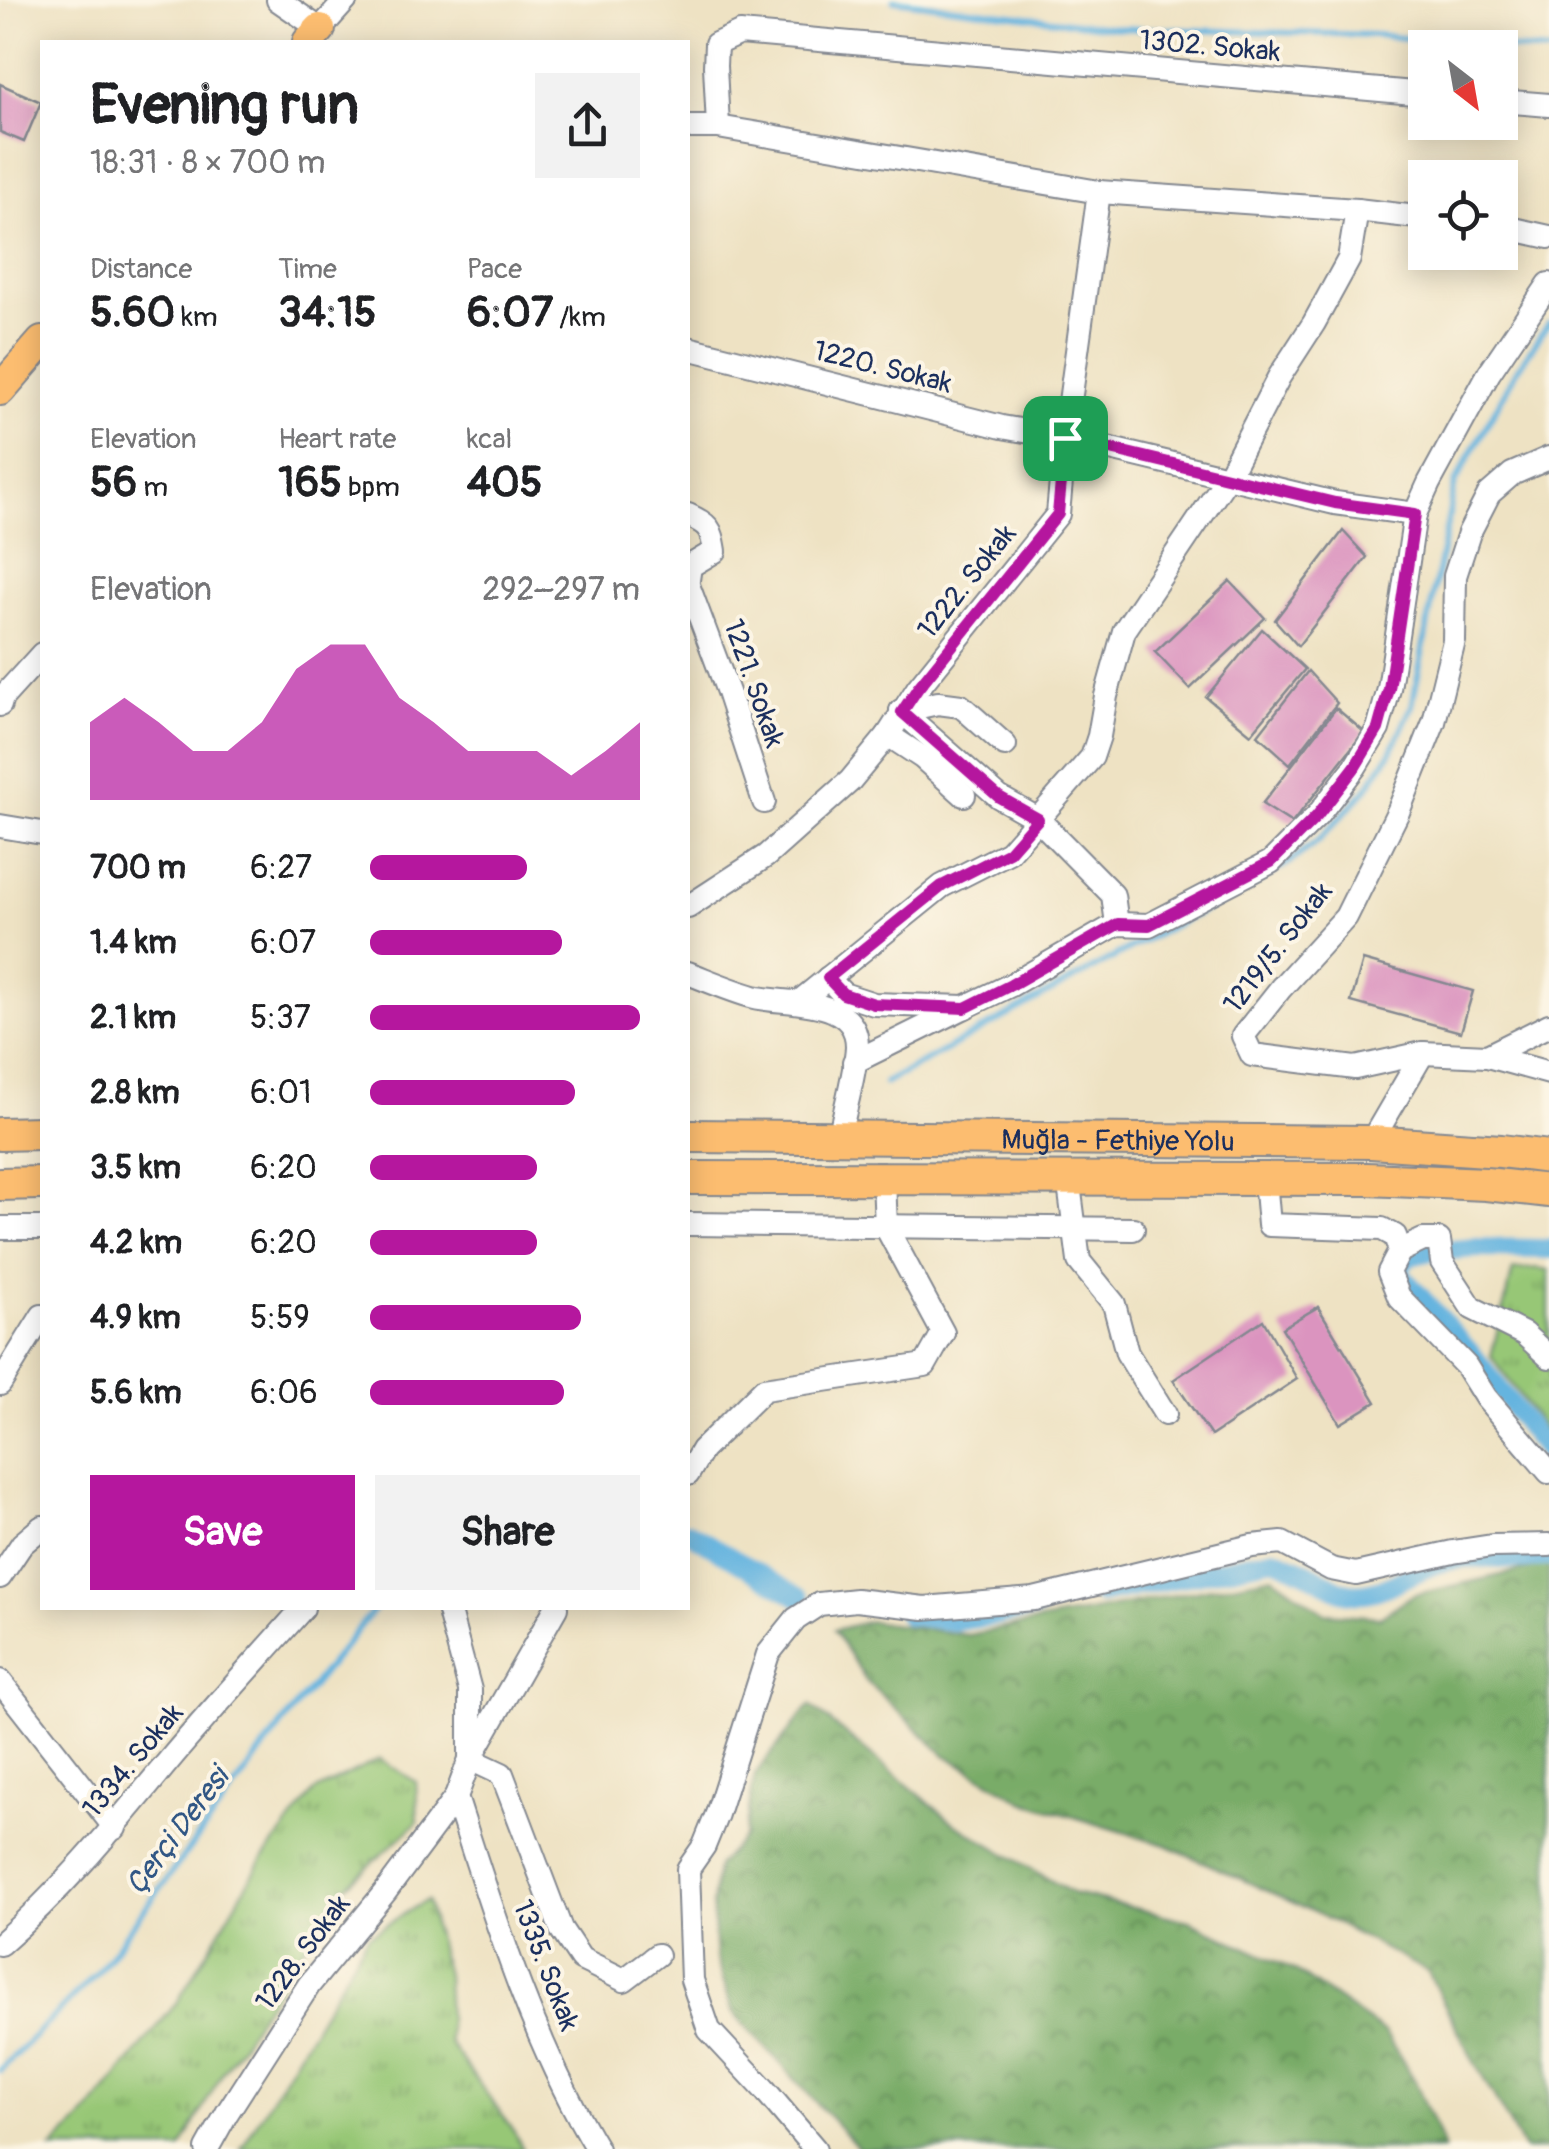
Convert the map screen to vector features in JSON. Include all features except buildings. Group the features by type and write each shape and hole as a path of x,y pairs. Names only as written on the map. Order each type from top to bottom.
{"highway":[{"path":"0,1134 40,1134"},
{"name":"Muğla - Fethiye Yolu","path":"690,1136 1370,1142 1549,1157"},
{"name":"Muğla - Fethiye Yolu","path":"690,1178 1367,1179 1549,1191"},
{"path":"0,1184 40,1183"}],"main road":[{"path":"0,390 40,344"}],"street":[{"path":"278,0 314,36 346,0"},
{"name":"1302. Sokak","path":"718,127 716,44 740,33 1408,92"},
{"path":"1518,102 1549,104"},
{"path":"690,127 718,127 1099,192 1408,216"},
{"name":"1222. Sokak","path":"690,906 766,856 850,781 888,735 918,688 1058,514 1099,192"},
{"path":"800,1001 942,886 1009,852 1092,757 1124,631 1226,478 1314,323 1349,259 1356,210"},
{"path":"1518,230 1549,237"},
{"path":"854,1062 1011,985 1118,924 1149,925 1271,862 1317,816 1378,729 1389,689 1415,514 1428,483 1489,373 1549,284"},
{"name":"1220. Sokak","path":"690,349 1002,427 1065,438 1335,503 1415,514"},
{"name":"1219/5. Sokak","path":"1549,458 1512,474 1489,494 1454,576 1454,641 1434,722 1398,812 1346,917 1242,1036 1252,1055 1354,1068 1423,1053 1487,1056 1549,1073"},
{"path":"690,516 712,531 715,551 690,566"},
{"name":"1221. Sokak","path":"690,588 764,802"},
{"path":"1,700 40,656"},
{"path":"902,712 938,703 961,706 1005,745"},
{"path":"902,712 999,797 1038,819 1113,895 1118,924"},
{"path":"888,735 923,758 964,795"},
{"path":"0,826 40,833"},
{"path":"690,973 755,997 800,1001 838,1012 852,1028 857,1044 839,1138"},
{"path":"828,978 843,994 874,1004 965,1008"},
{"path":"1487,1056 1549,1025"},
{"path":"1370,1142 1423,1053"},
{"path":"1068,1177 1079,1260 1114,1304 1127,1353 1165,1414"},
{"path":"1266,1179 1269,1225 1382,1229 1396,1236 1400,1250"},
{"path":"690,1471 702,1450 764,1389 925,1365 943,1333 886,1227 884,1180"},
{"path":"690,1224 1133,1229"},
{"path":"0,1228 40,1228"},
{"path":"1549,1357 1524,1334 1472,1308 1440,1251 1423,1240 1400,1250 1389,1272 1399,1297 1466,1366 1486,1398 1549,1472"},
{"path":"0,1384 40,1319"},
{"path":"0,1577 22,1544 40,1529"},
{"path":"815,2149 709,2030 692,1980 691,1962 688,1869 704,1846 717,1814 768,1654 796,1619 819,1604 856,1600 924,1608 1034,1599 1252,1546 1282,1543 1331,1570 1356,1574 1492,1546 1549,1545"},
{"name":"1334. Sokak","path":"0,1944 60,1888 115,1828 300,1610"},
{"path":"449,1610 470,1690 470,1759"},
{"path":"470,1759 555,1610"},
{"path":"0,1681 115,1828"},
{"path":"470,1759 502,1774 561,1929 581,1958 624,1980 657,1956"},
{"name":"1228. Sokak","path":"207,2149 309,1985 456,1797 470,1759"},
{"name":"1335. Sokak","path":"456,1797 520,1986 574,2110 597,2149"}],"green space":[{"path":"1513,1270 1549,1270 1549,1436 1491,1356"},
{"path":"1549,1564 1549,2149 1524,2149 1428,1972 1320,1915 1166,1845 1025,1802 945,1755 866,1681 834,1630 870,1621 968,1635 1273,1576 1325,1613 1380,1617 1413,1595"},
{"path":"810,1705 954,1823 1074,1894 1189,1921 1296,1971 1385,2033 1414,2079 1445,2149 859,2149 733,2012 716,1958 712,1905 717,1866 744,1837 755,1774"},
{"path":"380,1759 416,1782 418,1822 341,1891 221,2075 181,2149 52,2149 87,2114 178,2001 260,1863 314,1792"},
{"path":"427,1900 446,1975 449,2043 523,2149 241,2149 368,1936"}],"waterway":[{"path":"893,0 1118,28 1408,38"},
{"path":"1518,49 1549,52"},
{"name":"Çerçi Deresi","path":"885,1083 1251,886 1319,840 1365,791 1391,752 1412,706 1455,483 1518,368 1549,323"},
{"path":"1549,1249 1428,1252 1410,1256 1399,1268 1549,1454"},
{"path":"690,1533 800,1598"},
{"path":"1100,1594 1274,1558 1338,1590 1358,1593 1384,1588 1448,1561 1549,1556"},
{"path":"908,1615 954,1621 1037,1607"},
{"name":"Çerçi Deresi","path":"0,2070 97,1973 289,1715 373,1610"}],"route":[{"path":"1065,438 1335,503 1415,514 1389,689 1378,729 1317,816 1271,862 1149,925 1118,924 965,1008 874,1004 843,994 828,978 942,886 1009,852 1038,819 999,797 902,712 1058,514 1065,438"}]}
